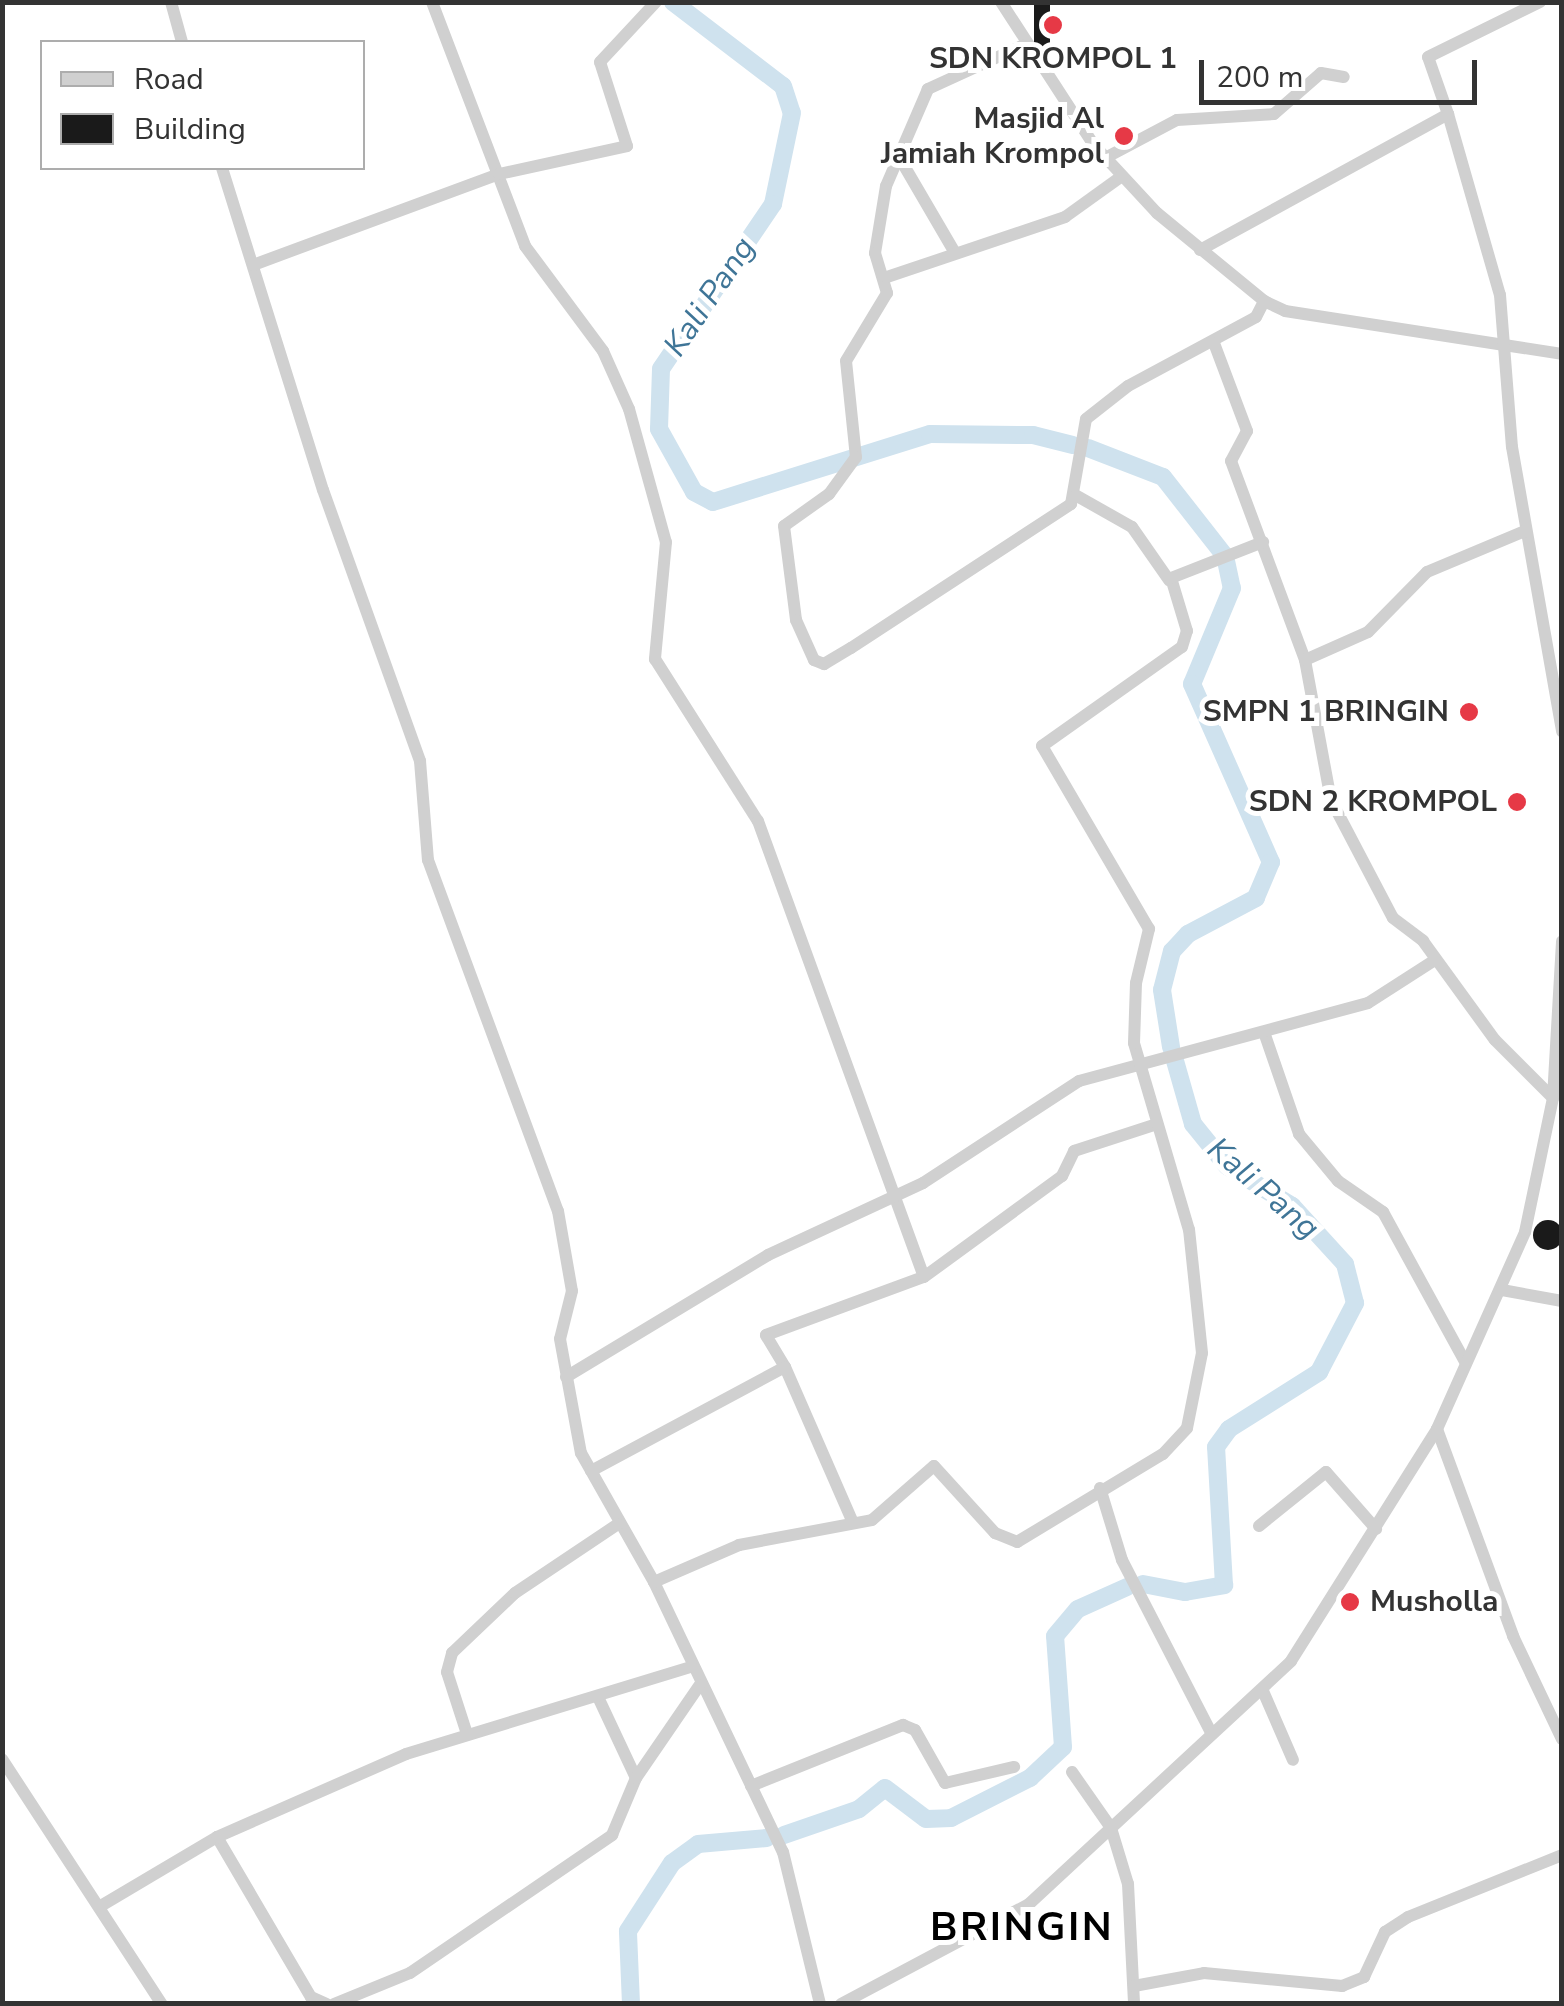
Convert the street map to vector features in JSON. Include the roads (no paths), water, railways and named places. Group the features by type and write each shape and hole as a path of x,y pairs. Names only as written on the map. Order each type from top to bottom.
{"street":[{"path":"171,2 181,40"},
{"path":"432,2 525,246 603,350 629,408 666,542 652,649 758,822 924,1276"},
{"path":"1001,2 1024,45 1122,176 1200,250 1264,300 1285,311 1562,354"},
{"path":"1540,2 1428,57 1500,295 1498,342 1525,531 1562,732"},
{"path":"253,265 498,174 629,145 600,62 654,4"},
{"path":"1024,45 928,89 899,156 874,253 887,278 887,292 846,361 856,457 829,494 784,526 796,620 814,660 824,664 896,620 1077,496"},
{"path":"1108,157 1177,120 1274,114 1321,73 1344,76"},
{"path":"1200,250 1448,114"},
{"path":"899,156 954,251"},
{"path":"223,170 420,761 428,860 558,1211 572,1272 560,1339 566,1378 591,1471 654,1582 699,1686 783,1852 820,2004"},
{"path":"887,278 954,251 1065,217 1122,176"},
{"path":"1077,496 1073,464 1086,419 1128,386 1256,317 1264,300"},
{"path":"1214,342 1247,431 1231,461 1304,660 1331,800 1394,918 1435,960 1495,1040 1553,1098"},
{"path":"654,1582 712,1552 881,1515 934,1466 1009,1543 1177,1442 1197,1400 1202,1353 1189,1230 1137,1063 1136,983 1149,929 1042,746 1182,648 1187,632 1169,580 1132,527 1077,496"},
{"path":"1304,660 1368,632 1427,572 1525,531"},
{"path":"1169,580 1263,542"},
{"path":"841,2004 1028,1904 1292,1661 1437,1429 1525,1232 1553,1098 1562,941"},
{"path":"566,1378 768,1254 894,1199 1052,1095 1137,1063 1264,1036 1368,1003 1435,960"},
{"path":"1264,1036 1299,1134 1338,1181 1383,1212 1465,1362"},
{"path":"852,1520 785,1367 766,1335 924,1276 1062,1176 1074,1151 1154,1125"},
{"path":"1502,1290 1562,1301"},
{"path":"591,1471 785,1367"},
{"path":"1437,1429 1514,1636 1562,1739"},
{"path":"1258,1526 1326,1472 1376,1529"},
{"path":"1100,1488 1122,1560 1212,1734"},
{"path":"467,1734 447,1672 452,1653 515,1593 618,1524"},
{"path":"99,1907 217,1836 467,1734 691,1667"},
{"path":"217,1836 311,1997 331,2004 410,1973 593,1850 622,1822 636,1778 699,1686"},
{"path":"1263,1690 1293,1760"},
{"path":"598,1697 636,1778"},
{"path":"752,1786 903,1724 915,1730 945,1783 1014,1766"},
{"path":"2,1759 162,2004"},
{"path":"1072,1772 1111,1828 1132,1910 1134,2004"},
{"path":"1134,1986 1204,1972 1342,1986 1364,1978 1386,1932 1408,1917 1562,1854"}],"waterway":[{"name":"Kali Pang","path":"673,2 783,86 792,113 773,204 661,369 659,429 694,492 713,502 930,434 1033,435 1073,445"},
{"name":"Kali Pang","path":"1088,448 1163,477 1225,556 1232,588 1192,684 1271,862 1256,898 1188,934 1172,951 1162,990 1171,1047"},
{"name":"Kali Pang","path":"1143,1584 1185,1592 1224,1585 1216,1447 1229,1429 1319,1372 1355,1303 1345,1264 1292,1206 1227,1166 1193,1124 1175,1061"},
{"name":"Kali Pang","path":"784,1835 859,1809 885,1788 926,1819 951,1818 1030,1778 1063,1747 1055,1636 1078,1609 1127,1587"},
{"name":"Kali Pang","path":"631,2004 628,1931 672,1863 698,1844 767,1838"}],"place":[{"name":"SDN KROMPOL 1","path":"1053,25"},
{"name":"Masjid Al Jamiah Krompol","path":"1124,136"},
{"name":"SMPN 1 BRINGIN","path":"1469,712"},
{"name":"SDN 2 KROMPOL","path":"1517,802"},
{"name":"Musholla","path":"1350,1602"}],"district":[{"name":"BRINGIN","path":"1022,1927"}]}
